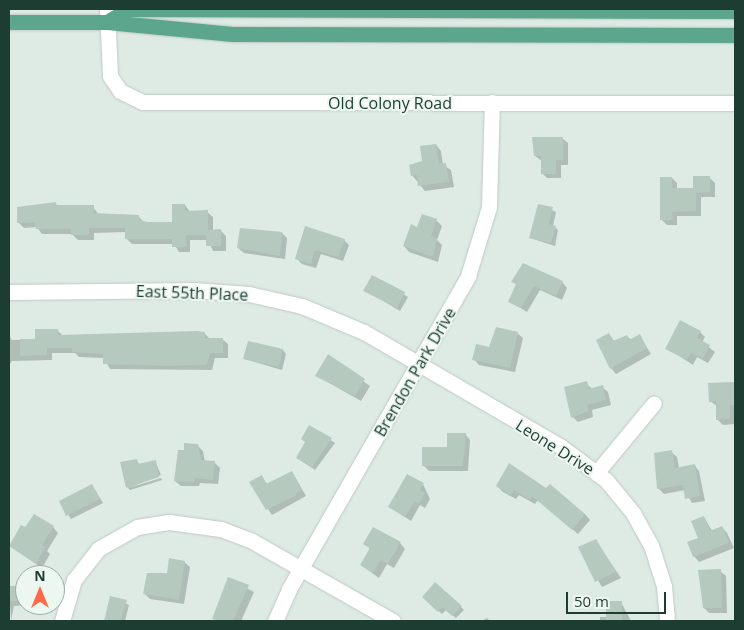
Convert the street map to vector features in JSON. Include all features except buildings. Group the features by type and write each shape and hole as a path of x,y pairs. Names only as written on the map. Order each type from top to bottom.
{"main road":[{"path":"9,22 107,15 129,9 735,11"},
{"path":"107,15 232,34 735,35"}],"street":[{"name":"Old Colony Road","path":"107,15 110,76 120,90 143,102 735,103"},
{"name":"Brendon Park Drive","path":"275,621 301,568 468,276 484,231 492,182 492,102"},
{"name":"East 55th Place","path":"9,292 212,290 265,297 337,319 419,364"},
{"name":"Leone Drive","path":"419,364 560,446 597,472 622,498 646,534 662,576 667,621"},
{"path":"597,472 654,403"},
{"path":"62,621 67,598 81,569 108,541 137,528 175,522 221,530 252,541 393,621"}]}
